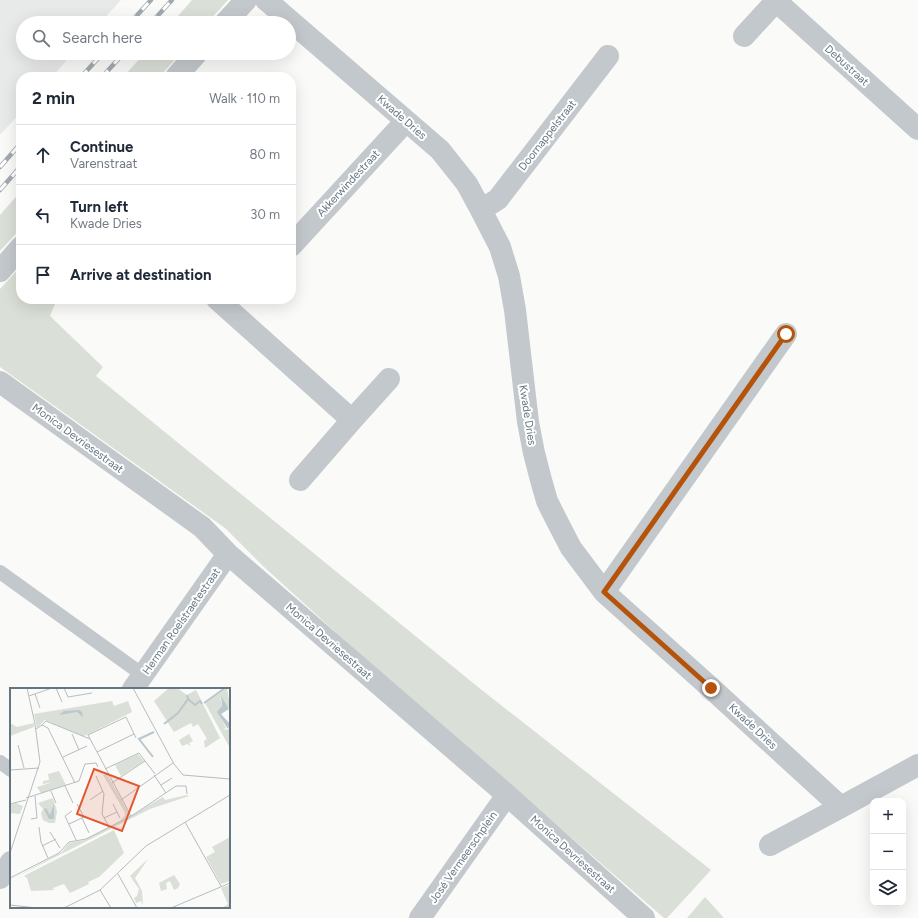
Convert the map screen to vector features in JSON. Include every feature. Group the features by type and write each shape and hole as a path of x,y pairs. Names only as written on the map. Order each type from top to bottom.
{"street":[{"path":"231,16 246,0"},
{"name":"Kwade Dries","path":"266,0 285,16"},
{"name":"Debustraat","path":"744,36 776,1 918,129"},
{"name":"Kwade Dries","path":"296,26 440,150 467,184 481,210 500,247 509,276 515,310 528,422 545,494 571,548 604,592 705,682 841,807"},
{"name":"Doornappelstraat","path":"481,210 498,199 608,56"},
{"path":"181,72 192,60"},
{"name":"Akkerwindestraat","path":"296,241 406,121"},
{"path":"0,270 16,252"},
{"path":"231,304 352,420"},
{"path":"604,592 786,334"},
{"path":"300,480 389,379"},
{"name":"Monica Devriesestraat","path":"0,382 202,527 228,554 507,796 644,918"},
{"name":"Herman Roelstraetestraat","path":"138,682 228,554"},
{"path":"770,845 918,764"},
{"name":"José Vermeerschplein","path":"420,918 507,796"},
{"path":"0,878 10,863"}],"lane":[{"path":"0,572 138,682"},
{"path":"0,762 10,769"}],"shaded area":[{"path":"0,0 121,0 106,16 16,16 16,60 67,60 56,72 16,72 16,117 0,135"},
{"path":"192,0 228,0 213,16 178,16"},
{"path":"139,60 175,60 164,72 128,72"},
{"path":"16,197 16,233 0,251 0,215"},
{"path":"16,271 16,304 55,304 50,316 103,367 96,376 478,687 711,870 667,918 664,918 365,659 263,566 225,528 0,367 0,289"},
{"path":"705,897 724,918 687,918"}],"railway":[{"path":"136,16 151,0"},
{"path":"157,16 172,0"},
{"path":"86,72 97,60"},
{"path":"107,72 118,60"},
{"path":"0,167 16,149"},
{"path":"0,190 16,172"}],"route":[{"path":"711,688 604,592 786,334"}]}
